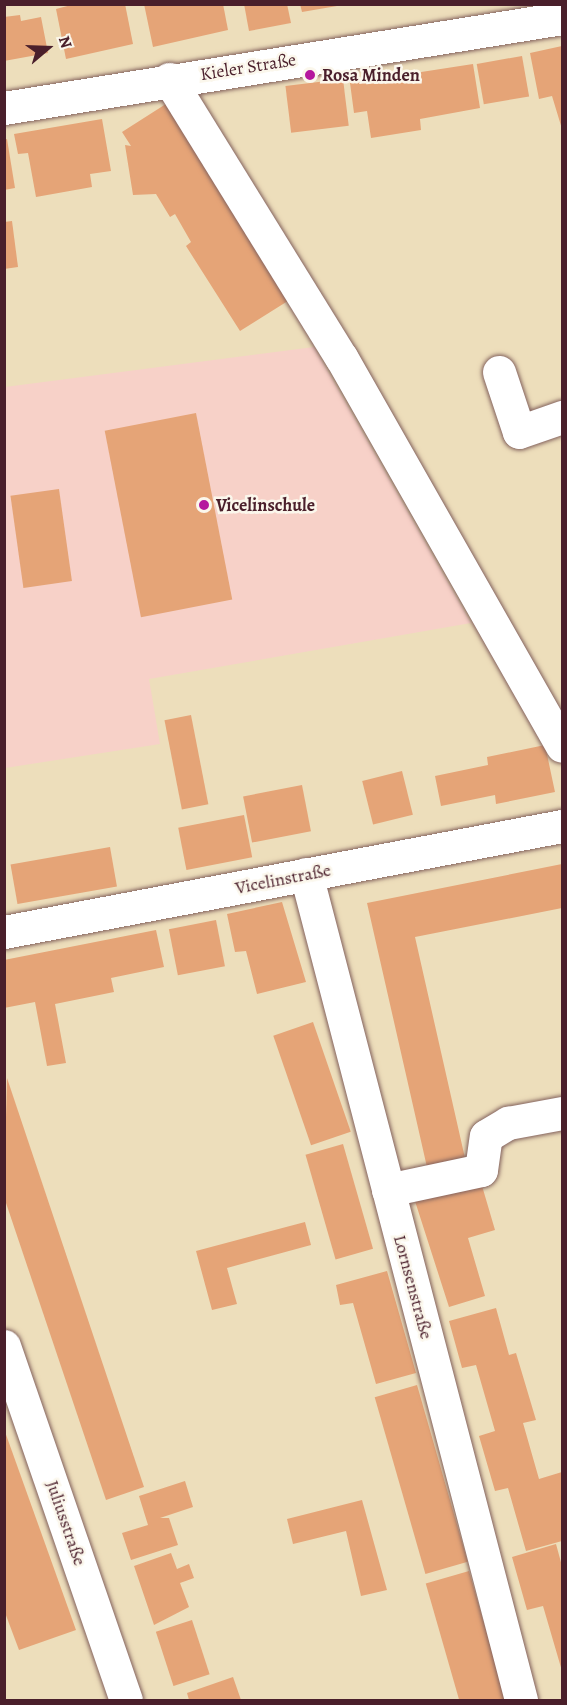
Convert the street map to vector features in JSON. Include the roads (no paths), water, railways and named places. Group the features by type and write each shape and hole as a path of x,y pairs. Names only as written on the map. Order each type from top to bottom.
{"street":[{"name":"Kieler Straße","path":"4,108 169,79 562,18"},
{"path":"169,79 340,357 562,746"},
{"path":"499,372 519,432 562,417"},
{"name":"Vicelinstraße","path":"4,932 562,826"},
{"name":"Lornsenstraße","path":"306,874 521,1701"},
{"path":"388,1190 481,1170 486,1136 508,1123 562,1113"},
{"name":"Juliusstraße","path":"4,1346 126,1701"}],"place":[{"name":"Rosa Minden","path":"310,75"},
{"name":"Vicelinschule","path":"204,505"}]}
